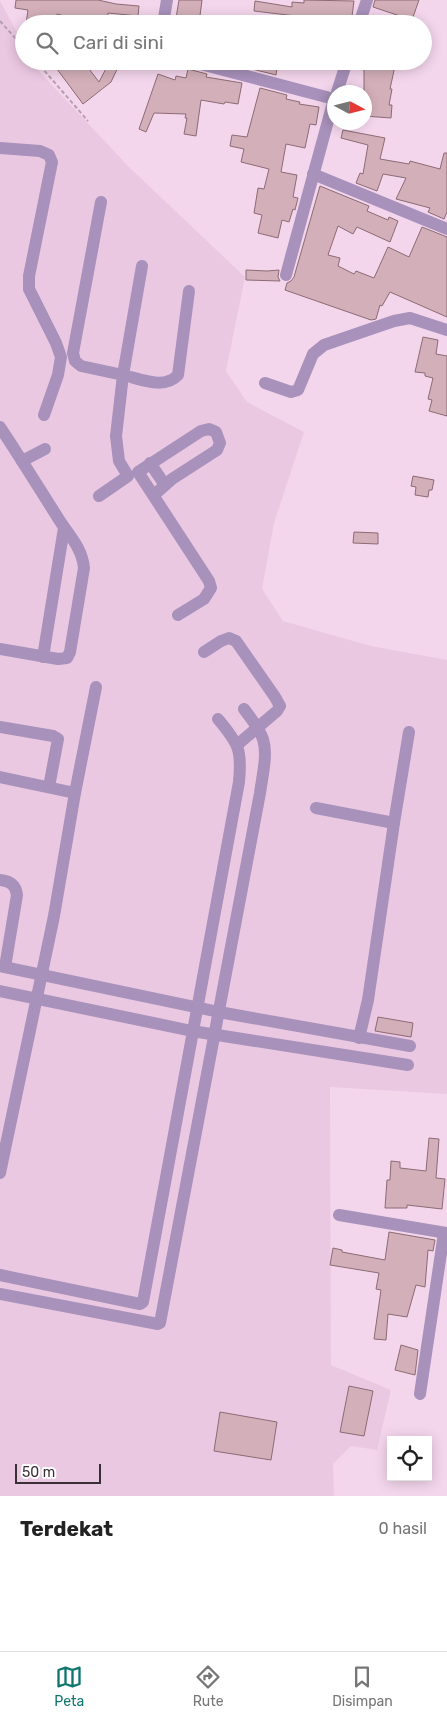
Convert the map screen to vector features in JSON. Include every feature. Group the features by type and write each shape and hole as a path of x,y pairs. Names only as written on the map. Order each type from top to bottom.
{"street":[{"path":"164,15 167,0"},
{"path":"362,15 367,0"},
{"path":"223,70 327,97"},
{"path":"338,85 344,70"},
{"path":"286,275 327,124"},
{"path":"0,148 40,152 49,155 52,162 29,276 29,289 56,343 60,357 58,374 44,415"},
{"path":"313,174 447,229"},
{"path":"101,202 73,353 76,361 81,366 159,383 173,380 178,375 189,290"},
{"path":"142,266 123,375 116,436 119,461 154,495 209,581 211,588 204,599 178,615"},
{"path":"266,383 291,392 298,390 313,354 324,345 394,321 410,318 447,330"},
{"path":"0,428 78,547 83,557 84,568 70,652 67,658 43,657 0,649"},
{"path":"100,496 201,431 209,429 216,432 220,442 217,450 165,485 154,495"},
{"path":"22,461 45,449"},
{"path":"150,463 165,485"},
{"path":"43,657 64,528"},
{"path":"204,652 221,641 230,638 236,641 276,697 280,706 277,711 237,745"},
{"path":"0,1173 54,916 75,793 96,687"},
{"path":"0,1294 160,1323 260,794 264,759 263,740 244,709"},
{"path":"0,1275 140,1304 143,1302 239,782 241,760 237,745 218,719"},
{"path":"0,727 53,736 58,740 49,787"},
{"path":"358,1038 368,1000 409,732"},
{"path":"0,777 75,793"},
{"path":"316,808 394,823"},
{"path":"0,880 12,883 17,895 3,966 219,1012 410,1046"},
{"path":"0,991 192,1031 408,1065"},
{"path":"339,1216 446,1233 420,1394"}],"path":[{"path":"0,21 15,38"},
{"path":"44,70 88,121"}],"shaded area":[{"path":"0,1 15,28 15,70 38,70 129,167 245,277 226,371 247,402 304,432 274,523 262,589 283,621 371,646 447,660 447,1094 330,1087 331,1365 391,1390 377,1450 351,1446 333,1464 334,1496 0,1496"}],"building":[{"path":"16,0 98,0 139,6 138,15 108,13 108,15 27,15 28,10 15,8"},
{"path":"179,0 202,0 200,15 176,15"},
{"path":"304,0 354,1 352,15 287,15 254,11 255,1 292,7 292,2 304,3"},
{"path":"375,0 419,0 414,15 397,15 373,7"},
{"path":"58,70 90,70 99,82 105,70 117,70 111,82 83,104"},
{"path":"188,70 192,70 207,74 206,77 242,83 238,104 225,102 224,104 201,100 196,136 184,134 186,114 154,113 146,132 139,129 158,74 175,80 176,76 186,78"},
{"path":"256,70 277,70 276,75"},
{"path":"364,70 394,70 390,89 392,89 389,105 392,105 391,118 372,117 372,85 364,85"},
{"path":"260,88 287,95 286,99 300,102 299,104 319,107 316,125 310,124 305,148 286,144 281,172 297,175 293,197 298,198 289,222 282,220 278,238 258,233 262,215 254,213 258,188 264,189 269,169 241,162 244,149 230,146 232,135 247,137"},
{"path":"343,130 385,138 380,159 409,164 410,161 440,169 444,153 447,153 447,212 444,219 428,212 430,208 396,199 406,178 383,174 377,191 356,183 360,173 363,174 368,145 341,138"},
{"path":"320,186 369,206 367,211 388,220 389,217 398,221 390,242 357,227 353,234 338,226 328,255 340,258 338,266 354,274 356,271 374,278 388,247 409,257 422,227 447,237 447,317 390,292 382,306 380,305 376,319 371,320 285,290 287,283 294,277"},
{"path":"246,270 279,270 278,277 280,281 246,280"},
{"path":"423,337 438,340 436,354 447,356 447,416 429,411 432,400 428,399 433,378 425,376 425,373 415,372"},
{"path":"413,476 434,480 428,497 415,495 416,487 411,486"},
{"path":"354,532 378,533 378,544 353,543"},
{"path":"378,1017 413,1023 411,1037 375,1031"},
{"path":"429,1138 439,1139 436,1178 445,1179 442,1209 407,1205 407,1208 385,1208 387,1180 390,1180 391,1161 400,1162 400,1168 426,1171"},
{"path":"389,1232 435,1240 433,1251 428,1250 425,1287 416,1285 407,1317 388,1314 386,1340 374,1339 381,1290 376,1289 379,1273 330,1265 333,1248 342,1250 342,1252 385,1260"},
{"path":"401,1345 418,1350 415,1375 395,1370"},
{"path":"349,1386 373,1391 364,1436 340,1432"},
{"path":"220,1412 277,1422 271,1460 214,1451"}]}
